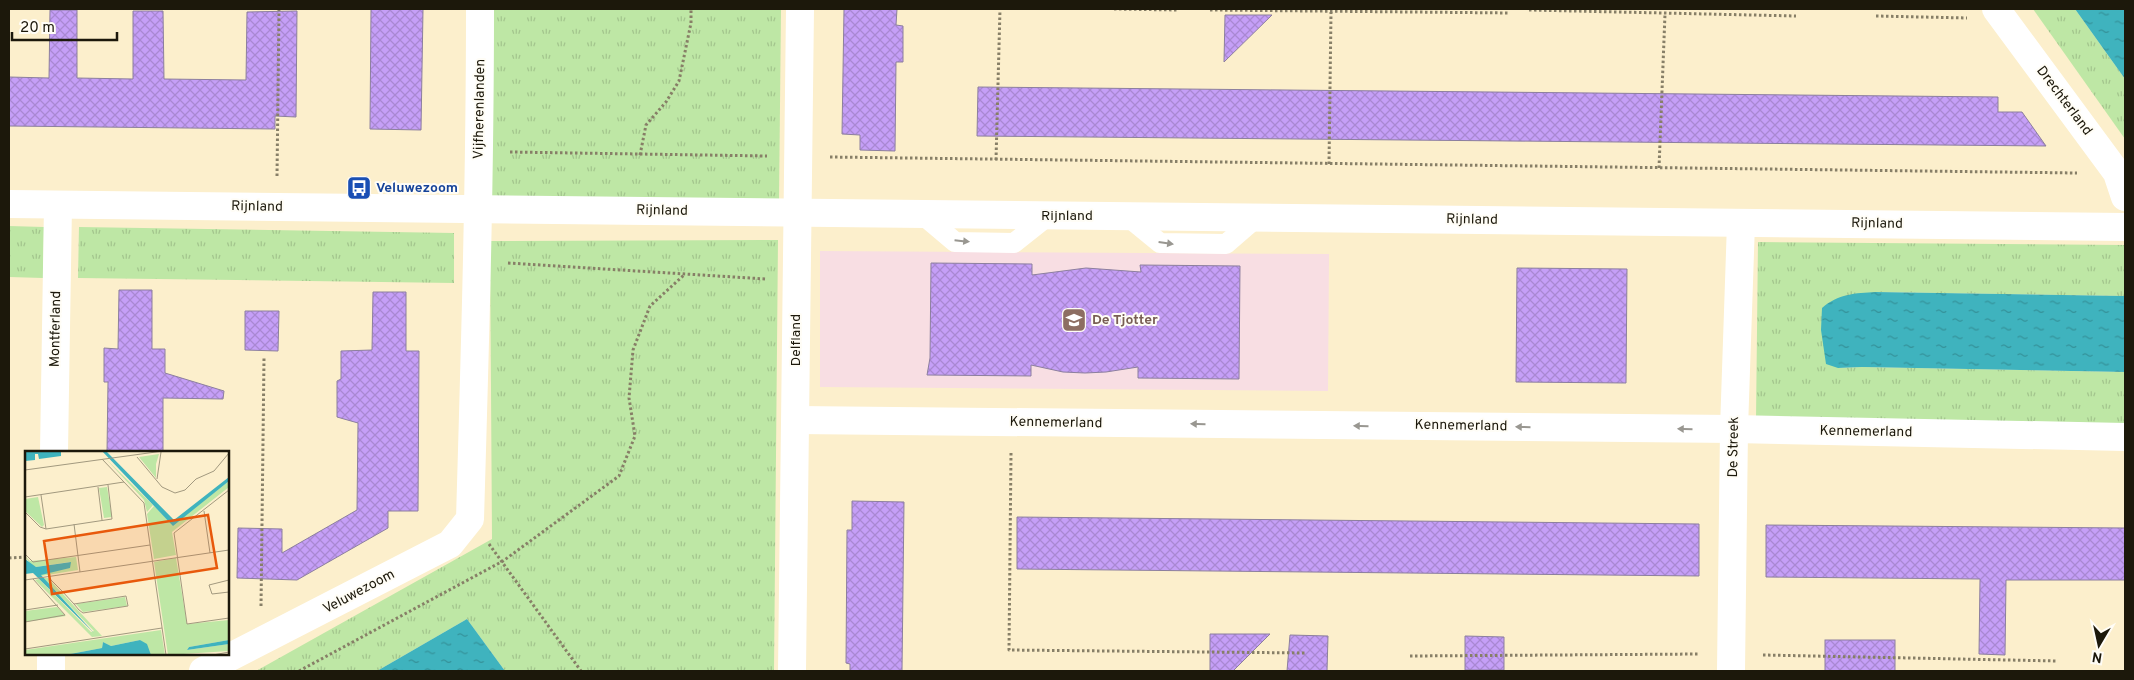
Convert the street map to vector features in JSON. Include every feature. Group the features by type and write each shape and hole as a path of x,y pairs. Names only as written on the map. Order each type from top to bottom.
{"street":[{"name":"Vijfherenlanden","path":"477,209 480,152 480,9"},
{"name":"Delfland","path":"792,671 800,9"},
{"name":"Drechterland","path":"1999,14 2121,185"},
{"name":"Rijnland","path":"9,204 2125,227"},
{"name":"Montferland","path":"54,451 58,205"},
{"path":"470,519 478,261 477,209"},
{"name":"De Streek","path":"1731,671 1734,429 1742,223"},
{"name":"Kennemerland","path":"796,420 1734,429 2125,437"},
{"name":"Veluwezoom","path":"203,671 450,544 470,519"},
{"path":"51,671 52,655"}],"path":[{"path":"276,207 279,9"},
{"path":"640,154 646,126 666,102 679,81 691,23 691,9"},
{"path":"996,160 1000,9"},
{"path":"1114,9 1177,10"},
{"path":"1210,10 1510,13"},
{"path":"1529,10 1796,16"},
{"path":"1329,164 1331,12"},
{"path":"1659,168 1665,14"},
{"path":"1876,16 1999,14"},
{"path":"480,152 1659,168 2121,185"},
{"path":"478,261 797,281"},
{"path":"299,671 503,562 619,476 635,436 629,398 633,350 650,306 684,275"},
{"path":"264,358 261,623 266,640"},
{"path":"1012,422 1009,650 1306,653"},
{"path":"470,519 581,671"},
{"path":"9,558 25,557"}],"shaded area":[{"name":"De Tjotter","path":"820,251 1329,254 1328,391 820,387"}],"green space":[{"path":"490,9 781,9 779,202 490,204"},
{"path":"2033,9 2075,9 2125,79 2125,139"},
{"path":"9,226 44,227 43,278 9,277"},
{"path":"79,227 454,233 454,283 78,278"},
{"path":"778,240 774,671 505,671 467,619 377,671 256,671 492,539 490,241"},
{"path":"1758,242 2125,245 2125,296 1876,292 1838,368 2125,372 2125,424 1756,420"}],"water":[{"path":"2075,9 2125,9 2125,79"},
{"path":"1876,292 2125,296 2125,372 1838,368 1826,364 1821,330 1822,308 1841,297"},
{"path":"467,619 505,671 377,671"}],"building":[{"path":"371,9 423,9 421,130 370,129"},
{"path":"844,9 897,9 896,25 903,26 903,62 896,62 895,151 860,150 860,135 842,134"},
{"path":"50,10 77,10 77,78 133,79 133,11 163,11 164,79 246,80 247,12 297,11 296,117 275,116 275,129 9,126 9,77 49,78"},
{"path":"1225,15 1272,15 1224,62"},
{"path":"978,87 1998,97 1998,112 2022,112 2046,146 977,136"},
{"path":"931,263 1032,264 1032,275 1086,268 1141,272 1140,265 1240,266 1239,379 1138,378 1138,367 1085,373 1063,372 1031,365 1031,376 927,375 930,358"},
{"path":"1517,268 1627,269 1626,383 1516,382"},
{"path":"119,290 152,290 152,349 165,349 165,373 224,391 223,399 163,398 163,451 107,451 108,382 104,382 104,348 118,349"},
{"path":"373,292 406,292 406,351 419,351 418,511 388,511 388,528 297,580 237,578 238,528 282,529 282,553 357,510 358,423 337,417 337,381 341,379 341,351 372,350"},
{"path":"245,311 279,311 278,351 245,350"},
{"path":"852,501 904,502 902,671 850,671 850,664 846,663 847,530 852,530"},
{"path":"1017,517 1699,524 1699,576 1017,569"},
{"path":"1766,525 2125,528 2125,580 2006,580 2005,655 1979,654 1980,579 1766,577"},
{"path":"1210,634 1270,634 1233,671 1210,671"},
{"path":"1290,635 1328,636 1327,671 1287,671"},
{"path":"1465,636 1504,637 1504,670 1465,670"},
{"path":"1825,640 1895,640 1895,671 1825,671"}],"place":[{"name":"Veluwezoom","path":"359,188"},
{"name":"De Tjotter","path":"1074,320"}]}
